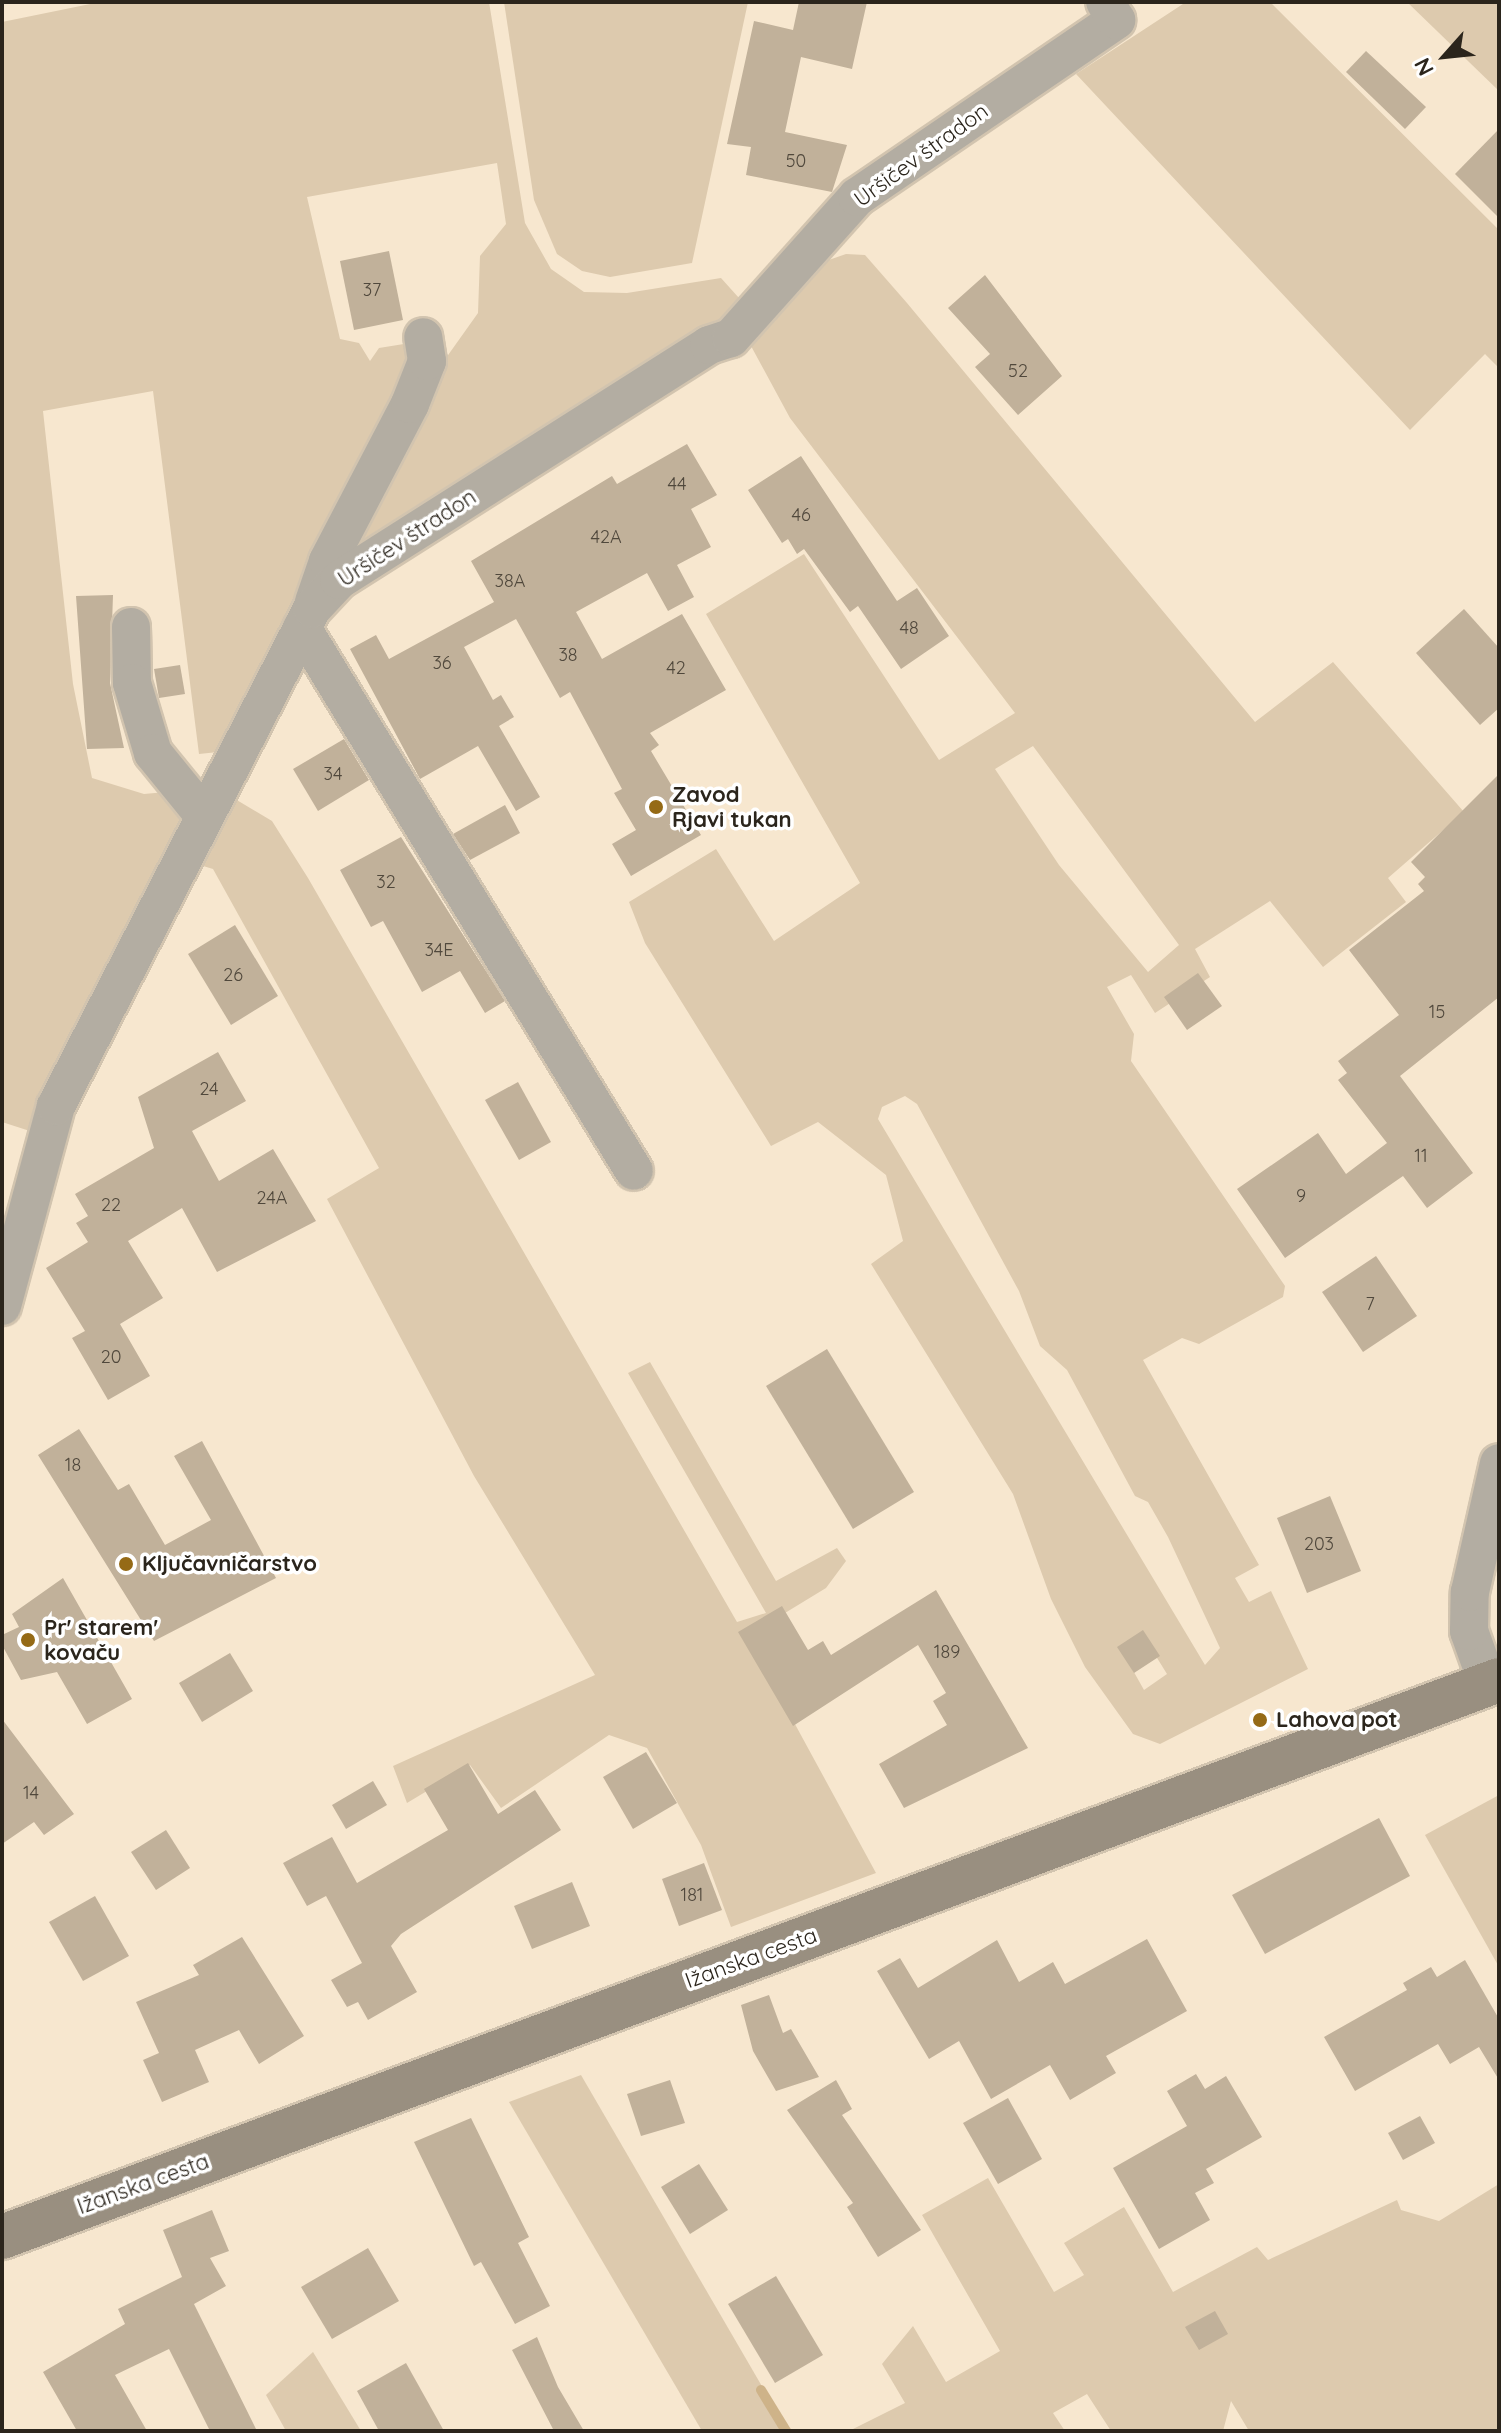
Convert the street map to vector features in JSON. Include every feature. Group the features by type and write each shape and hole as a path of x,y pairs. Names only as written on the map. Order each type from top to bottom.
{"main road":[{"name":"Ižanska cesta","path":"2,2237 1493,1682"}],"street":[{"name":"Uršičev štradon","path":"2,1306 56,1106 202,813 307,619 339,580 709,345 731,338 857,197 1111,11"},
{"path":"423,337 427,361 410,404 328,561 307,619 634,1171"},
{"path":"131,627 132,683 153,753 202,813"},
{"path":"1493,1682 1469,1631 1470,1592 1499,1463"}],"shaded area":[{"path":"100,2 489,2 525,223 551,269 584,292 627,293 721,278 739,298 735,315 340,569 441,365 478,313 480,256 506,224 497,163 307,197 340,339 359,343 370,361 379,348 410,343 408,385 218,752 199,754 153,391 43,411 73,684 92,778 144,794 166,792 184,820 36,1133 2,1122 2,22"},
{"path":"504,2 748,2 692,263 610,277 582,271 557,254 534,200"},
{"path":"1186,2 1270,2 1499,230 1499,368 1485,354 1410,430 1076,74"},
{"path":"1407,2 1499,2 1499,91"},
{"path":"846,254 865,255 1255,722 1333,662 1464,812 1388,878 1406,902 1323,967 1270,901 1195,949 1210,977 1155,1013 1131,975 1107,987 1134,1034 1131,1061 1285,1286 1283,1297 1199,1344 1182,1338 1143,1360 1259,1565 1235,1578 1249,1602 1271,1591 1308,1669 1160,1744 1133,1734 1085,1667 1051,1599 1013,1494 871,1264 903,1241 886,1175 818,1122 771,1146 645,943 629,902 716,849 774,941 860,883 706,614 804,554 939,760 1015,713 790,418 751,346 753,321 823,262","holes":["1033,746 1179,945 1148,972 1059,865 995,769","905,1096 917,1104 1019,1291 1040,1346 1067,1370 1135,1496 1148,1502 1168,1537 1220,1648 1205,1665 878,1119 882,1107","1149,1645 1167,1674 1144,1690 1126,1658"]},
{"path":"230,796 272,821 308,878 737,1622 766,1613 628,1373 650,1362 776,1581 837,1548 846,1561 826,1588 747,1636 876,1873 731,1927 701,1845 647,1748 609,1735 501,1808 470,1765 407,1803 393,1766 595,1675 474,1476 327,1199 379,1168 213,869 190,862"},
{"path":"1499,1795 1499,1967 1425,1835"},
{"path":"581,2075 788,2431 702,2431 509,2102"},
{"path":"988,2178 1054,2292 1084,2275 1064,2243 1124,2207 1173,2292 1257,2247 1268,2260 1397,2200 1401,2210 1439,2221 1499,2184 1499,2431 1249,2431 1231,2401 1223,2431 1111,2431 1087,2394 1053,2413 1065,2431 849,2431 905,2403 882,2364 913,2326 946,2382 1000,2351 922,2215"},
{"path":"313,2352 361,2431 286,2431 266,2395"}],"building":[{"path":"799,2 867,2 852,69 801,57 785,132 847,145 832,192 746,175 751,147 727,144 754,21 793,30"},
{"path":"1366,51 1426,107 1405,129 1346,72"},
{"path":"1499,129 1499,218 1455,174"},
{"path":"389,251 403,320 354,330 340,261"},
{"path":"985,275 1062,376 1018,415 975,367 990,354 948,308"},
{"path":"687,444 717,495 691,509 711,547 677,565 694,597 668,611 647,573 576,612 602,659 682,614 726,690 650,733 659,745 651,751 701,835 631,876 612,844 636,830 614,793 622,789 570,692 560,698 516,619 464,647 493,700 501,695 514,717 499,726 540,797 516,811 478,746 420,779 350,649 376,635 389,659 494,602 471,561 612,476 617,484"},
{"path":"801,456 897,601 917,588 949,636 901,669 858,606 850,612 804,549 797,554 788,539 782,543 748,490"},
{"path":"113,595 110,683 124,748 87,749 76,596"},
{"path":"1464,609 1499,648 1499,708 1480,725 1416,653"},
{"path":"180,665 185,694 159,698 154,669"},
{"path":"344,739 369,780 318,811 293,769"},
{"path":"1499,774 1499,997 1400,1076 1473,1173 1427,1208 1403,1176 1285,1258 1237,1189 1318,1133 1346,1174 1387,1143 1338,1080 1347,1073 1338,1061 1399,1015 1349,950 1424,891 1418,884 1425,877 1411,862"},
{"path":"505,805 520,833 470,860 453,834"},
{"path":"401,837 505,1001 485,1013 460,971 422,992 383,921 371,927 340,870"},
{"path":"235,925 278,996 231,1025 188,954"},
{"path":"1198,973 1222,1006 1187,1030 1164,997"},
{"path":"218,1052 246,1101 192,1131 219,1181 273,1149 316,1221 217,1272 182,1208 128,1241 163,1298 120,1324 150,1376 108,1400 72,1338 85,1331 46,1268 88,1242 76,1223 88,1216 75,1194 154,1148 138,1097"},
{"path":"518,1082 551,1142 519,1160 485,1100"},
{"path":"1376,1256 1417,1316 1363,1352 1322,1292"},
{"path":"827,1349 914,1492 853,1529 766,1386"},
{"path":"79,1429 118,1490 129,1484 165,1545 211,1520 174,1456 202,1441 276,1578 154,1641 38,1455"},
{"path":"1330,1496 1361,1571 1307,1593 1277,1518"},
{"path":"63,1578 132,1699 87,1724 57,1672 21,1680 2,1645 2,1635 19,1627 12,1614"},
{"path":"936,1590 1028,1748 904,1808 879,1764 947,1725 933,1701 946,1693 918,1645 793,1726 738,1632 782,1606 808,1650 823,1641 831,1655"},
{"path":"1143,1630 1160,1656 1134,1673 1117,1647"},
{"path":"230,1653 253,1691 202,1722 179,1683"},
{"path":"2,1719 74,1814 44,1835 34,1822 2,1844"},
{"path":"646,1752 677,1803 633,1829 603,1777"},
{"path":"468,1763 498,1814 535,1790 561,1830 401,1934 391,1946 417,1992 368,2020 358,2002 347,2007 331,1980 362,1963 326,1896 307,1906 283,1863 332,1837 357,1883 448,1830 424,1789"},
{"path":"373,1781 387,1805 346,1829 332,1805"},
{"path":"1379,1818 1410,1876 1265,1954 1232,1895"},
{"path":"166,1830 190,1868 156,1890 131,1852"},
{"path":"704,1863 722,1910 679,1926 662,1879"},
{"path":"572,1882 590,1926 532,1949 514,1906"},
{"path":"95,1896 129,1956 83,1981 49,1922"},
{"path":"242,1937 304,2036 259,2064 239,2030 195,2050 209,2082 162,2102 143,2060 159,2053 136,2002 199,1975 193,1965"},
{"path":"1147,1939 1187,2011 1106,2056 1116,2073 1070,2100 1050,2065 991,2099 959,2041 929,2059 877,1971 900,1958 918,1988 997,1940 1019,1982 1053,1962 1065,1984"},
{"path":"1465,1960 1499,2019 1499,2080 1479,2047 1450,2064 1438,2044 1355,2091 1324,2037 1407,1990 1403,1983 1431,1967 1437,1977"},
{"path":"769,1995 783,2033 791,2029 819,2077 776,2091 753,2051 741,2005"},
{"path":"1196,2074 1205,2089 1226,2076 1262,2137 1206,2169 1214,2183 1195,2193 1210,2220 1159,2249 1113,2168 1187,2126 1167,2091"},
{"path":"670,2080 685,2123 641,2136 627,2094"},
{"path":"836,2080 852,2109 842,2115 921,2230 878,2257 847,2207 853,2203 787,2110"},
{"path":"1008,2098 1042,2159 998,2184 963,2123"},
{"path":"1420,2116 1435,2143 1403,2160 1388,2133"},
{"path":"471,2118 529,2237 518,2243 550,2306 515,2324 481,2262 474,2266 414,2142"},
{"path":"699,2164 728,2210 690,2234 661,2187"},
{"path":"212,2210 229,2251 210,2258 226,2286 194,2304 257,2431 210,2431 169,2349 115,2375 147,2431 77,2431 43,2372 125,2324 118,2309 182,2277 163,2230"},
{"path":"368,2248 399,2301 332,2339 301,2287"},
{"path":"776,2276 823,2355 775,2383 728,2304"},
{"path":"1215,2311 1228,2334 1199,2350 1185,2327"},
{"path":"537,2337 558,2387 584,2431 554,2431 512,2350"},
{"path":"406,2363 444,2431 379,2431 357,2391"}],"waterway":[{"path":"761,2390 786,2431"}],"place":[{"name":"Zavod Rjavi tukan","path":"656,807"},
{"name":"Ključavničarstvo","path":"126,1564"},
{"name":"Pr' starem' kovaču","path":"28,1640"},
{"name":"Lahova pot","path":"1260,1720"}]}
